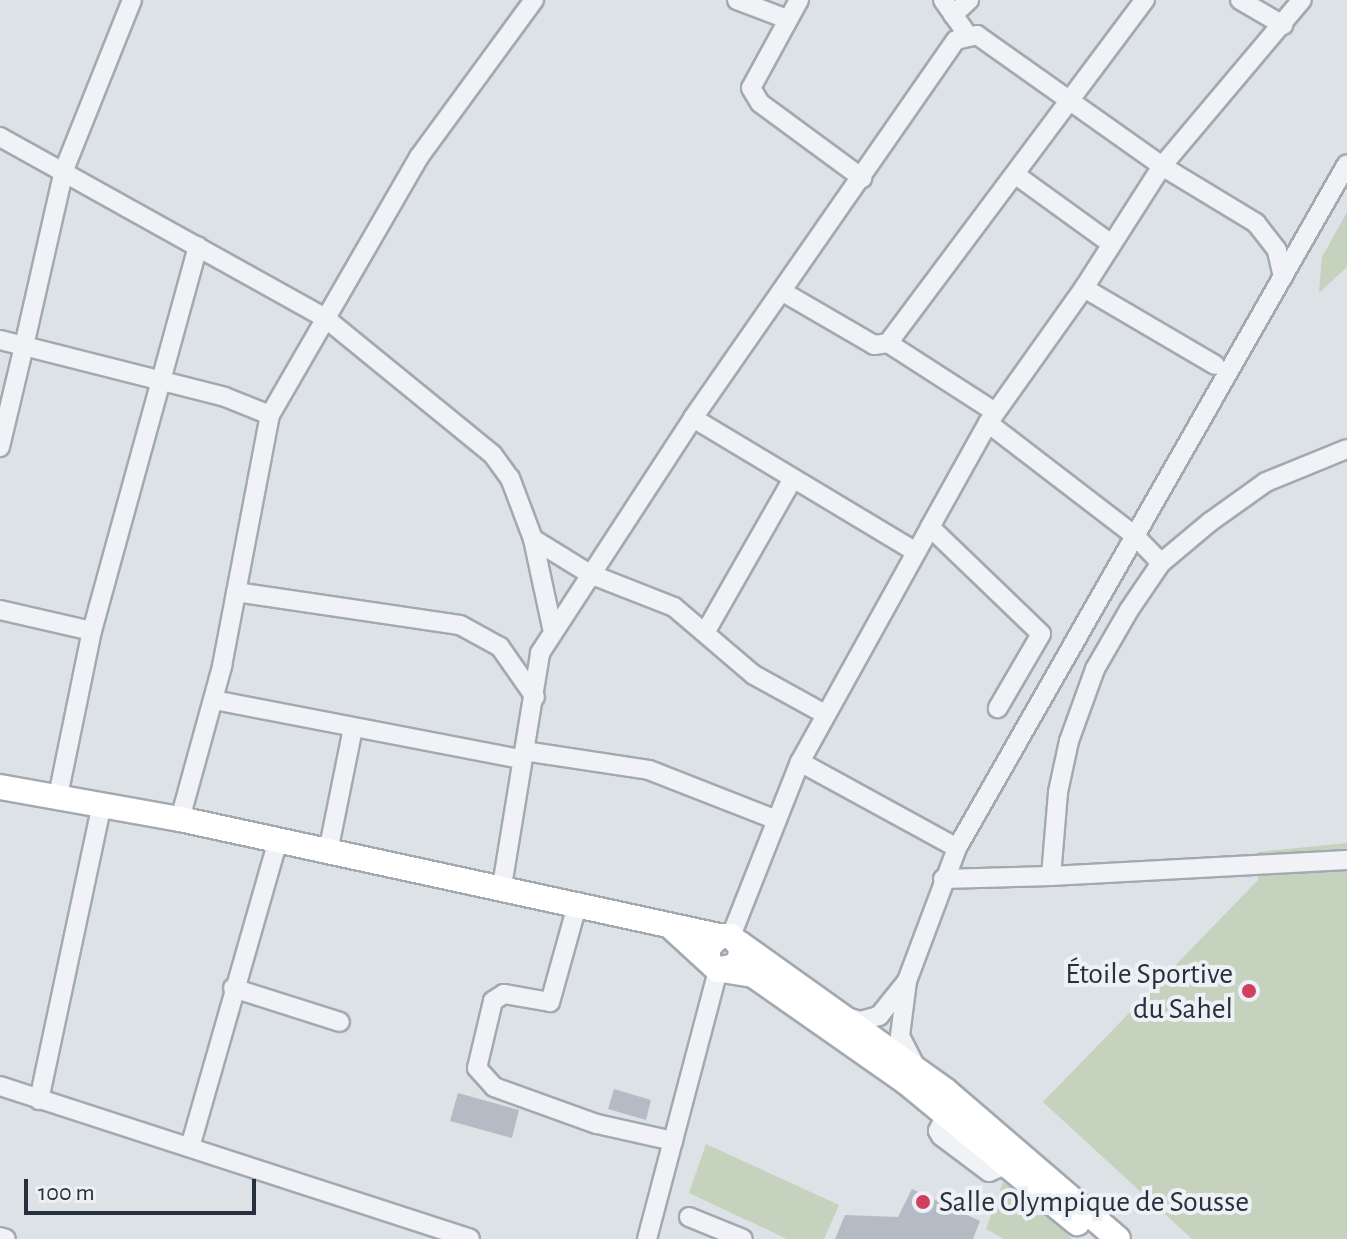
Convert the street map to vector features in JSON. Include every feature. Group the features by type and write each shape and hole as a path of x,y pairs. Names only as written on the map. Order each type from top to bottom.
{"main road":[{"path":"0,787 180,819 578,902 730,938 915,1067 1118,1239"},
{"path":"671,926 718,967 753,975 947,1113 1094,1239"},
{"path":"718,967 741,960 730,938"}],"street":[{"path":"0,447 64,170 132,0"},
{"path":"180,819 214,700 270,415 419,157 534,0"},
{"path":"737,0 787,19"},
{"path":"799,0 751,88 760,103 862,178"},
{"path":"967,34 948,7 969,0"},
{"path":"888,343 1145,0"},
{"path":"1240,0 1283,25"},
{"path":"730,938 774,819 800,762 991,417 1084,288 1162,166 1302,0"},
{"path":"502,886 540,653 552,628 693,418 956,40 967,34 977,35 1162,166 1256,223 1277,250 1283,277"},
{"path":"0,137 324,317 493,455 510,478 533,539 552,628"},
{"path":"915,1067 900,1036 907,981 957,848 1347,164"},
{"path":"1016,175 1110,243"},
{"path":"58,796 92,631 198,246"},
{"path":"1084,288 1215,365"},
{"path":"783,292 874,345 888,343 991,417 1135,536 1161,563"},
{"path":"0,340 225,397 270,415"},
{"path":"693,418 916,552"},
{"path":"1051,876 1058,792 1069,741 1095,669 1161,563 1266,482 1347,449"},
{"path":"706,631 792,480"},
{"path":"930,527 1041,634 998,708"},
{"path":"533,539 590,574 674,607 706,631 754,675 825,714"},
{"path":"236,592 460,625 484,633 500,647 535,697"},
{"path":"0,610 92,631"},
{"path":"214,700 353,728 522,755 649,770 774,819"},
{"path":"328,852 353,728"},
{"path":"800,762 957,848"},
{"path":"39,1100 102,804"},
{"path":"190,1147 233,988 278,841"},
{"path":"943,879 1347,860"},
{"path":"578,902 550,1002 504,994 493,1001 477,1068 494,1087 597,1124 673,1141"},
{"path":"647,1239 718,967"},
{"path":"843,1016 861,1021 879,1016 907,981"},
{"path":"233,988 340,1022"},
{"path":"0,1086 470,1239"},
{"path":"689,1217 743,1239"},
{"path":"0,1237 6,1239"}],"green space":[{"path":"1347,212 1347,267 1319,293 1322,257"},
{"name":"Étoile Sportive du Sahel","path":"1347,843 1347,1239 1192,1239 1043,1102 1258,880 1258,852"},
{"path":"706,1144 839,1205 824,1239 787,1239 689,1193"},
{"path":"1003,1182 1032,1202 1072,1239 1004,1239 986,1229"}],"building":[{"path":"614,1089 651,1100 646,1120 608,1109"},
{"path":"458,1093 519,1110 512,1138 450,1121"},
{"name":"Salle Olympique de Sousse","path":"912,1189 980,1221 973,1239 835,1239 845,1215 898,1217"}],"place":[{"name":"Étoile Sportive du Sahel","path":"1249,991"},
{"name":"Salle Olympique de Sousse","path":"923,1202"}]}
